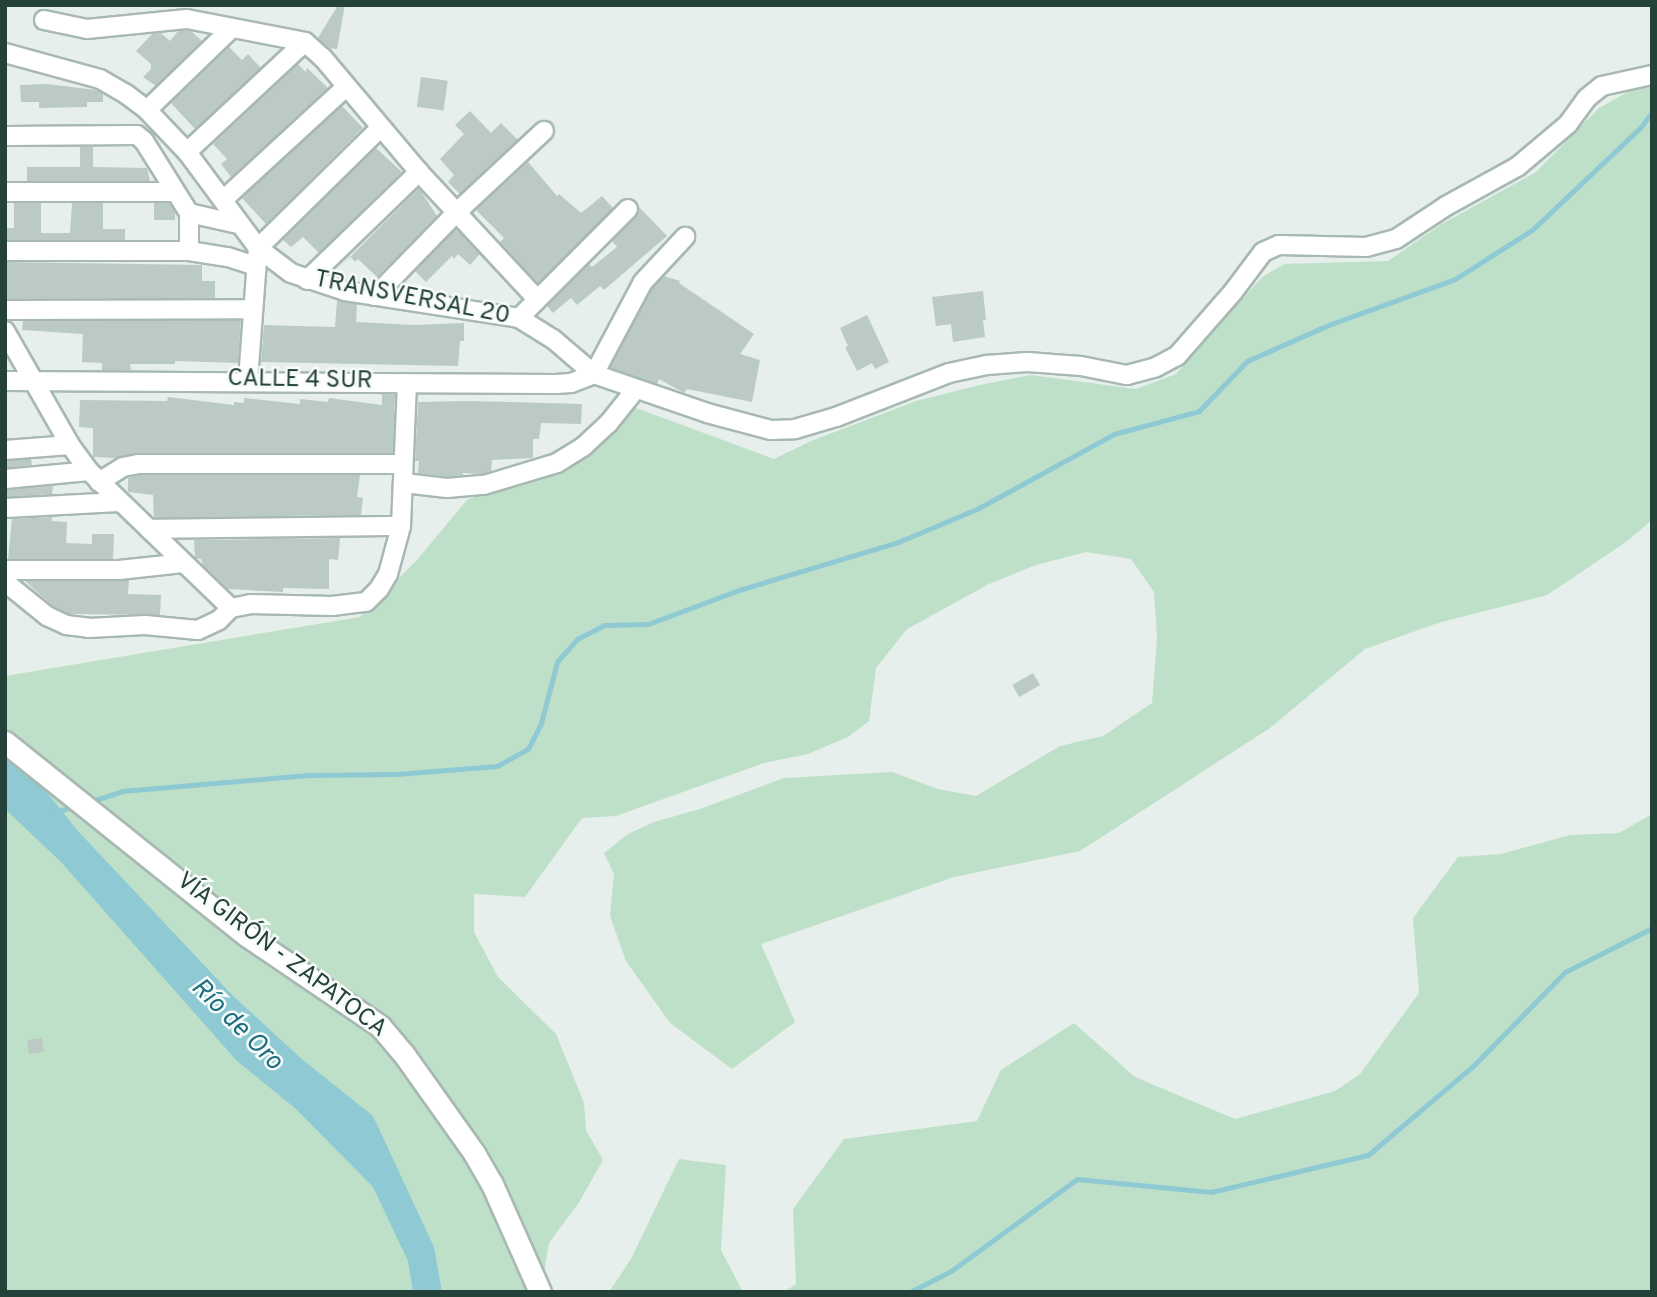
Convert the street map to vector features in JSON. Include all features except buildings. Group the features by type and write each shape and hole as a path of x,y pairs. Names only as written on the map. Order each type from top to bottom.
{"main road":[{"name":"VÍA GIRÓN - ZAPATOCA","path":"5,742 277,958 345,1000 380,1026 403,1053 474,1153 492,1184 540,1292"}],"street":[{"path":"44,20 87,29 126,27 173,18 305,42 323,58 345,88 419,172 537,299"},
{"path":"146,110 231,29"},
{"path":"187,152 305,42"},
{"name":"TRANSVERSAL 20","path":"5,54 100,79 146,110 187,152 238,225 258,248 291,273 307,280 375,296 519,318 553,339 594,374 635,390 771,430 795,429 826,420 936,377 987,365 1040,363 1081,366 1127,375 1156,367 1177,356 1234,292 1263,252 1279,246 1366,247 1396,239 1446,206 1517,167 1568,124 1587,98 1602,86 1649,75"},
{"path":"223,201 345,88"},
{"path":"248,380 258,248 380,128"},
{"path":"375,296 457,212 544,131"},
{"path":"5,136 137,135 144,141 189,213 189,251"},
{"path":"307,280 419,172"},
{"path":"5,192 175,192"},
{"path":"519,318 628,209"},
{"path":"189,213 238,225"},
{"path":"594,374 643,282 685,237"},
{"path":"5,251 189,251 228,257 256,266"},
{"path":"5,310 252,309"},
{"path":"5,331 70,445 94,476 231,607"},
{"name":"CALLE 4 SUR","path":"5,381 248,380 556,384 571,383 594,374"},
{"path":"5,582 47,616 66,625 89,628 145,625 198,630 219,620 231,607 263,604 349,606 366,602 379,589 388,574 401,526 407,383"},
{"path":"404,483 447,488 484,485 556,463 584,446 608,424 635,390"},
{"path":"5,450 70,445"},
{"path":"5,479 94,476 138,464 403,464"},
{"path":"5,508 119,502"},
{"path":"149,529 401,526"},
{"path":"5,570 119,570 183,563"}],"green space":[{"path":"1652,87 1652,520 1626,542 1547,595 1438,623 1365,649 1270,728 1080,851 954,877 761,944 795,1022 732,1069 670,1023 626,961 610,916 614,874 604,853 628,834 654,822 700,809 784,778 892,772 938,789 976,796 1060,746 1103,736 1152,703 1157,637 1154,592 1131,559 1086,552 1036,565 989,584 907,629 876,668 869,721 848,737 808,754 764,763 616,816 582,818 525,897 474,894 474,932 498,977 556,1034 584,1103 586,1130 603,1160 580,1201 549,1243 541,1292 5,1292 5,676 360,617 417,560 467,500 577,457 631,406 774,459 811,441 916,401 1031,375 1136,389 1176,374 1262,277 1285,264 1388,261 1440,225 1536,172 1599,108 1633,89"},
{"path":"1652,814 1652,1292 784,1292 796,1284 793,1209 844,1139 977,1121 1001,1070 1074,1023 1135,1077 1235,1119 1335,1091 1360,1074 1419,993 1413,918 1458,857 1501,854 1570,835 1619,833"},
{"path":"679,1159 726,1165 721,1250 743,1292 609,1292 631,1259"}],"water":[{"name":"Río de Oro","path":"5,751 26,767 78,831 233,996 303,1060 373,1116 434,1247 442,1292 413,1292 408,1261 373,1187 296,1109 237,1061 61,862 5,809"}],"waterway":[{"path":"89,802 122,791 310,775 397,774 497,766 528,749 541,723 557,662 577,639 604,625 648,624 739,590 898,542 977,509 1114,434 1199,411 1247,361 1331,324 1455,279 1532,230 1640,128 1652,112"},
{"path":"55,812 76,806"},
{"path":"910,1292 951,1271 1077,1179 1211,1192 1368,1155 1474,1065 1565,972 1652,928"}]}
